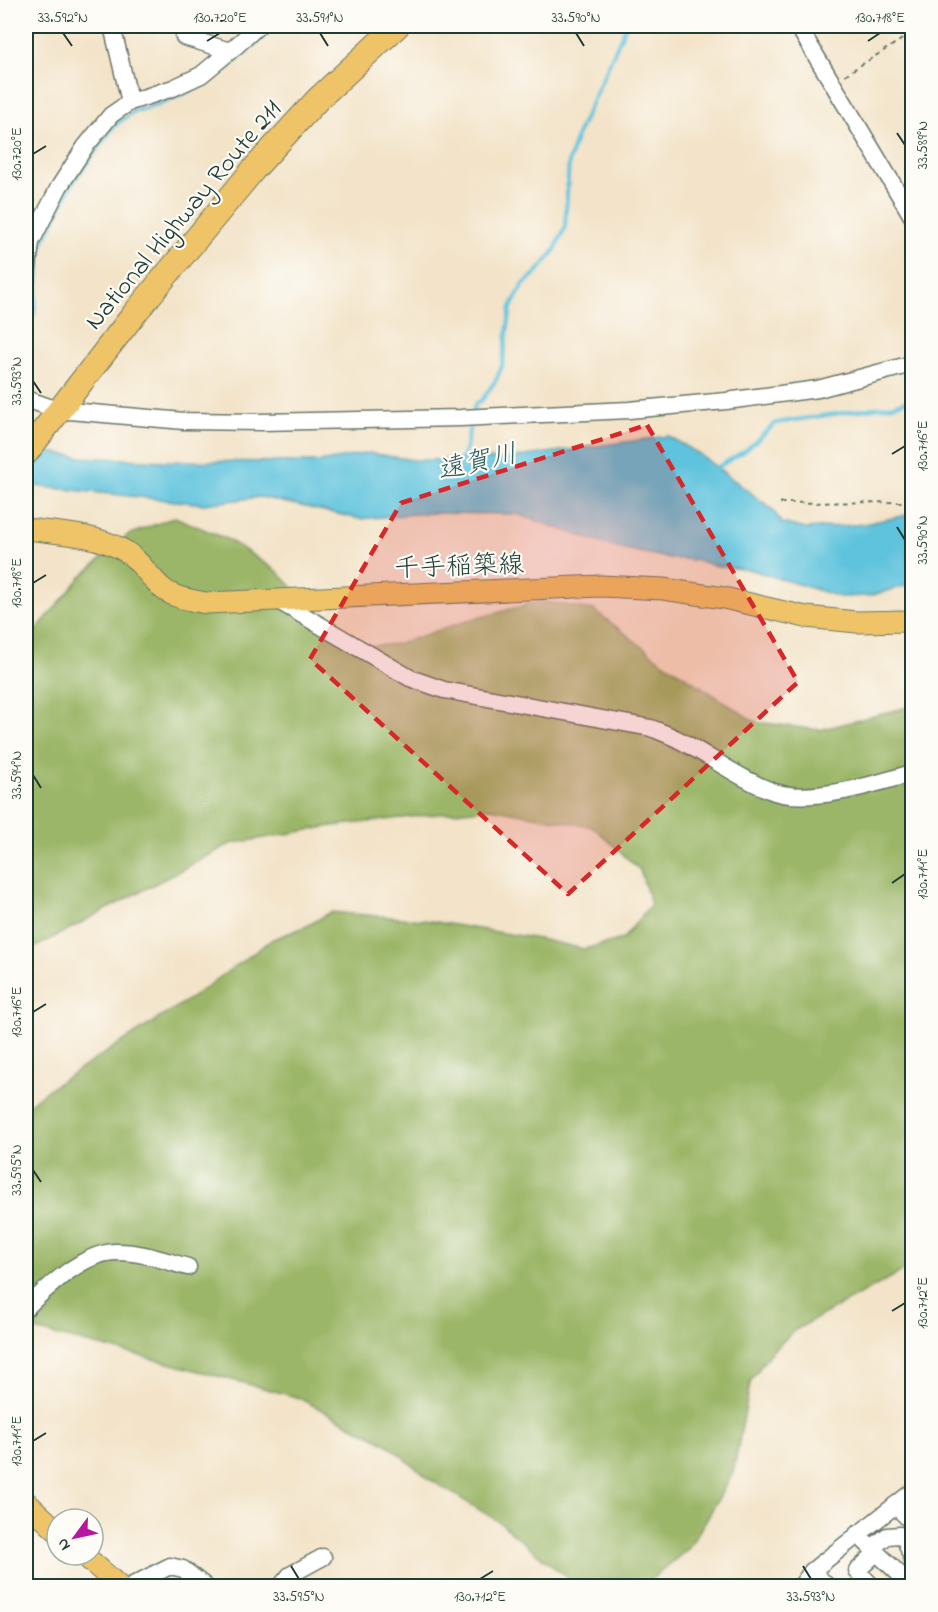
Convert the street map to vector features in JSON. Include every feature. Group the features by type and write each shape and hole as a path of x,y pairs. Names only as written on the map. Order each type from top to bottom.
{"highway":[{"name":"National Highway Route 211","path":"26,453 135,313 253,170 318,99 397,26"}],"main road":[{"name":"千手稲築線","path":"26,529 100,540 126,552 163,589 182,598 206,603 601,586 663,589 724,598 806,617 857,622 912,621"},
{"path":"26,1502 45,1520"},
{"path":"97,1567 118,1587"}],"street":[{"path":"112,26 130,102"},
{"path":"26,284 28,243 59,187 85,147 111,115 130,102 173,88 201,75 258,26"},
{"path":"798,26 912,216"},
{"path":"184,37 230,51"},
{"path":"26,399 54,416 260,422 461,418 629,410 726,401 818,389 912,364"},
{"path":"277,600 410,678 444,690 651,729 679,740 771,792 799,795 832,793 870,786 912,773"},
{"path":"26,1308 47,1287 66,1273 102,1254 132,1253 188,1268"},
{"path":"801,1587 812,1571 857,1534 911,1495"},
{"path":"895,1505 912,1522"},
{"path":"857,1534 875,1550 904,1584"},
{"path":"872,1587 856,1572 887,1536 900,1535 905,1539 912,1558"},
{"path":"281,1587 290,1575 323,1557"},
{"path":"131,1587 170,1566 183,1569 205,1587"},
{"path":"812,1571 827,1587"}],"path":[{"path":"832,83 912,33"},
{"path":"780,503 912,500"}],"highlighted area":[{"path":"647,425 798,682 568,894 310,659 401,503"}],"green space":[{"path":"175,517 229,540 277,571 327,623 364,646 398,644 460,623 540,601 594,610 660,660 755,722 820,730 912,706 912,1266 795,1330 769,1354 751,1380 733,1473 689,1548 649,1581 638,1586 582,1586 557,1570 498,1521 429,1479 387,1444 297,1397 26,1328 26,1107 47,1090 191,998 273,939 305,927 331,912 424,920 539,939 584,949 623,939 651,904 640,870 593,827 490,808 332,826 230,844 26,952 26,642 80,578 128,535"}],"water":[{"name":"遠賀川","path":"668,436 699,454 772,509 782,523 806,529 864,524 912,514 912,584 869,596 840,597 752,570 717,566 696,560 668,558 610,546 517,514 427,513 360,519 260,497 204,504 26,485 26,448 80,457 165,461 319,462 369,453 414,460 504,459"}],"waterway":[{"path":"26,327 34,314 42,245 72,184 114,126 133,112 163,103 202,85 229,67 275,26"},
{"path":"473,414 475,404 482,400 496,380 502,366 511,307 523,285 555,250 565,227 569,161 577,135 626,26"},
{"path":"713,470 746,450 776,423 894,405 912,399"},
{"name":"遠賀川","path":"460,463 466,448 471,421"}]}
